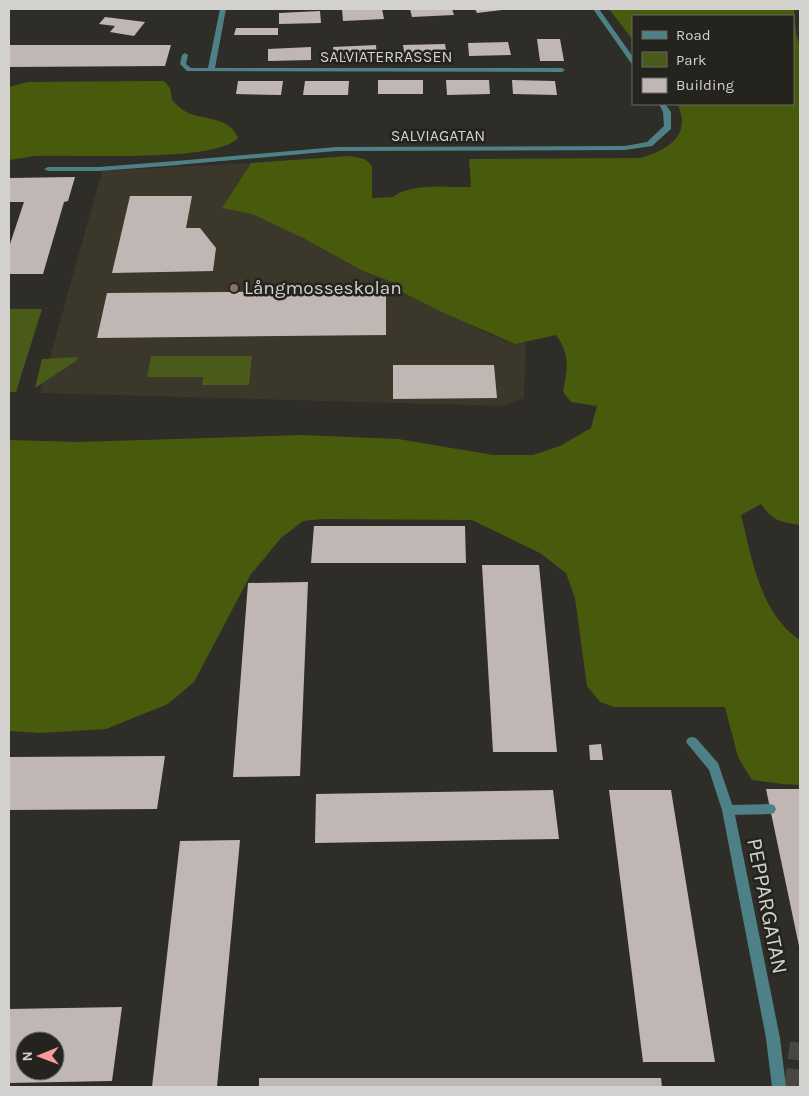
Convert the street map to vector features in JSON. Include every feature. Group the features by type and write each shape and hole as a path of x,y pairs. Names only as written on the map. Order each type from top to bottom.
{"street":[{"path":"210,70 222,9"},
{"path":"596,9 632,61"},
{"name":"SALVIATERRASSEN","path":"185,55 182,64 189,70 562,70"},
{"name":"SALVIAGATAN","path":"48,169 99,168 336,149 625,148 649,144 668,127 667,112 663,105"},
{"name":"PEPPARGATAN","path":"692,742 714,767 728,810 773,1038 779,1087"},
{"path":"728,810 770,809"}],"shaded area":[{"name":"Långmosseskolan","path":"251,163 222,208 252,214 303,238 361,270 392,282 404,293 491,335 515,344 526,342 524,398 505,406 40,393 102,171"}],"green space":[{"path":"609,9 794,9 796,33 800,48 800,525 778,520 769,514 761,504 741,515 754,567 767,600 775,615 786,629 800,640 800,785 752,780 738,757 725,707 614,707 600,702 587,686 575,598 566,573 540,553 472,520 323,519 303,521 281,538 251,574 194,682 168,704 106,729 40,733 9,731 9,440 78,442 302,435 398,439 493,455 533,455 560,446 591,428 597,406 571,402 563,392 567,362 564,349 556,335 515,344 444,313 404,293 392,282 361,270 303,238 252,214 222,208 251,163 350,156 365,159 372,166 372,198 393,197 409,189 471,187 469,159 640,158 647,156 668,146 678,135 682,120 678,105 794,105 794,15 632,15 632,39"},
{"path":"164,81 170,88 172,100 183,110 224,123 234,131 238,138 225,146 175,154 143,156 35,156 9,160 9,87 28,82"},
{"path":"9,309 42,309 16,392 9,392"},
{"path":"151,356 252,356 249,385 202,385 203,377 147,377"},
{"path":"78,357 76,361 35,388 42,359"}],"building":[{"path":"342,9 382,9 384,19 343,21"},
{"path":"410,9 452,9 454,15 412,17"},
{"path":"475,9 502,9 502,10 477,13"},
{"path":"320,11 321,23 279,24 279,13"},
{"path":"105,17 145,22 134,36 110,32 115,26 99,24"},
{"path":"236,28 278,28 278,35 234,35"},
{"path":"537,39 560,39 564,61 540,61"},
{"path":"508,42 511,55 469,56 468,43"},
{"path":"445,44 447,56 405,57 403,45"},
{"path":"9,45 171,45 165,66 9,67"},
{"path":"376,45 377,58 334,60 333,47"},
{"path":"311,47 311,60 268,61 268,49"},
{"path":"378,80 423,80 423,94 378,94"},
{"path":"446,80 489,80 490,94 447,95"},
{"path":"512,80 555,81 557,95 513,94"},
{"path":"238,81 283,81 281,95 236,94"},
{"path":"305,81 349,81 348,95 303,95"},
{"path":"75,177 68,201 64,202 43,274 9,274 9,247 24,202 9,202 9,178"},
{"path":"130,196 192,196 186,228 200,228 216,248 213,271 112,273"},
{"path":"386,292 386,335 97,338 107,293"},
{"path":"393,365 494,365 497,398 393,399"},
{"path":"314,526 465,526 466,563 311,563"},
{"path":"482,565 539,565 557,752 493,752"},
{"path":"308,582 300,776 233,777 248,583"},
{"path":"601,744 603,760 590,760 589,745"},
{"path":"165,756 157,809 9,810 9,757"},
{"path":"766,789 800,789 800,946 799,946"},
{"path":"553,790 559,839 315,843 316,794"},
{"path":"609,790 671,790 715,1062 643,1062"},
{"path":"240,840 217,1087 152,1087 180,841"},
{"path":"122,1007 112,1081 9,1083 9,1009"},
{"path":"259,1078 661,1078 662,1087 259,1087"}],"tunnel":[{"path":"793,1087 800,1035"}],"place":[{"name":"Långmosseskolan","path":"234,288"}]}
